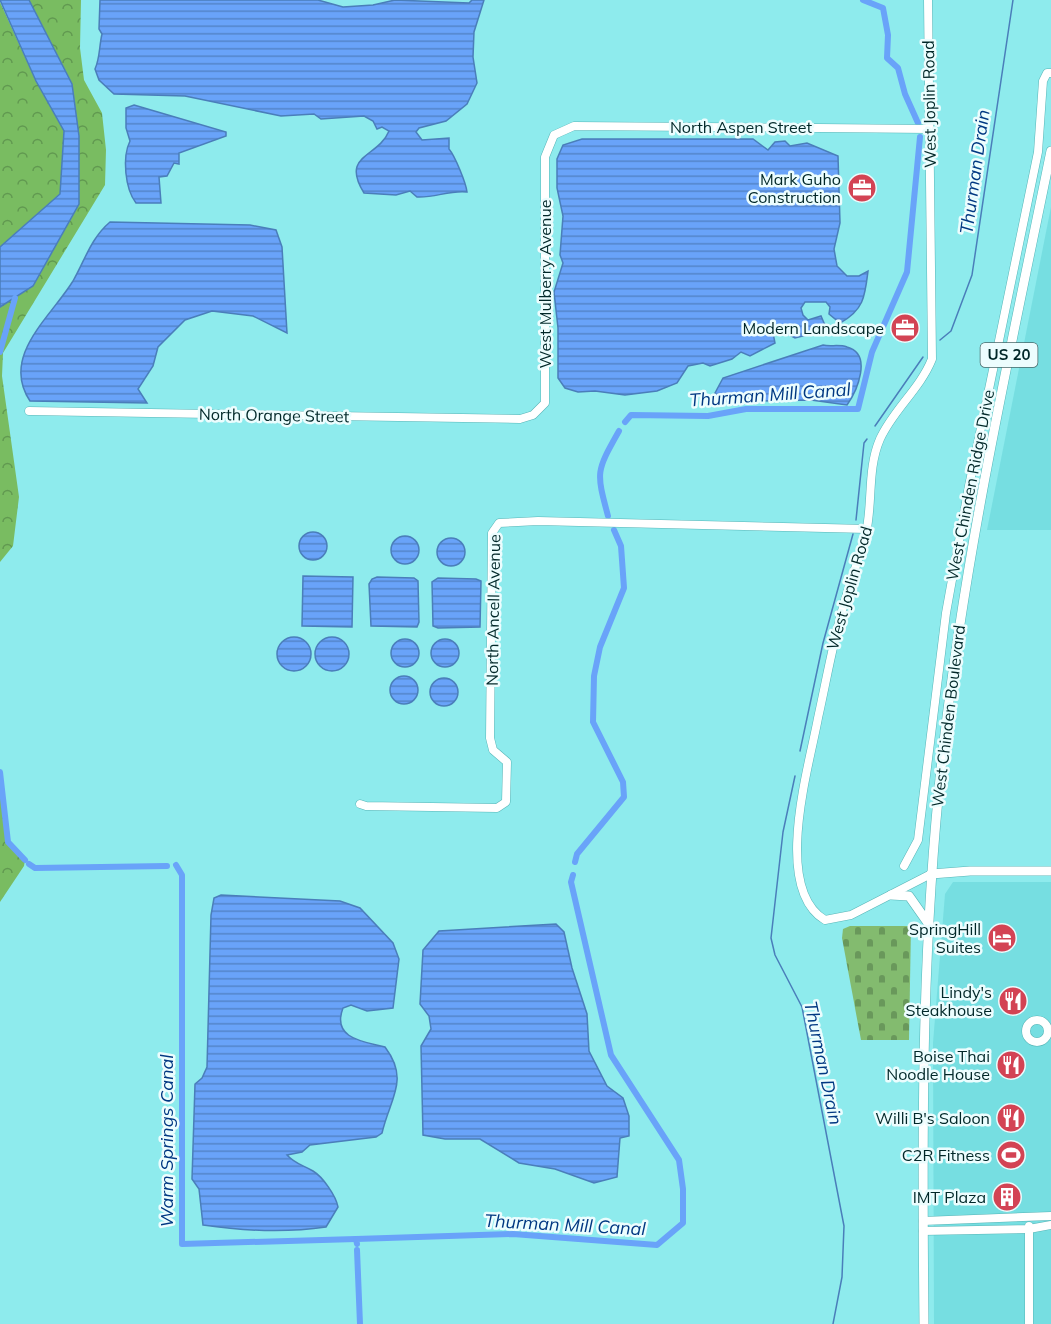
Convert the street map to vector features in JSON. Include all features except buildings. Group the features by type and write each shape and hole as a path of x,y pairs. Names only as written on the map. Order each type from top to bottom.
{"main road":[{"name":"West Chinden Boulevard","path":"924,1324 923,1010 931,874 944,743 969,560 1051,151"},
{"path":"931,874 970,871 1051,871"},
{"path":"891,895 909,896 928,923"}],"street":[{"name":"West Joplin Road","path":"928,0 932,359 925,376 880,438 873,465 867,529 827,668 801,797 798,858 809,907 825,920 838,919 931,874"},
{"name":"West Chinden Ridge Drive","path":"904,866 918,840 946,613 969,486 1038,152 1043,81 1047,73 1051,73"},
{"name":"North Aspen Street","path":"554,135 574,126 930,129"},
{"name":"West Mulberry Avenue","path":"520,419 533,415 545,403 545,157 554,135"},
{"name":"North Orange Street","path":"29,411 520,419"},
{"name":"North Ancell Avenue","path":"360,804 366,806 497,808 506,802 507,762 493,750 490,738 492,533 499,523 549,521 867,529"},
{"path":"923,1226 1051,1216"},
{"path":"1029,1219 1029,1324"},
{"path":"923,1226 1029,1229 1051,1225"}],"shaded area":[{"path":"1051,207 1051,530 987,530"},
{"path":"953,882 1051,882 1051,1324 934,1324 933,1043 945,894"}],"green space":[{"path":"29,0 81,0 80,48 84,80 102,113 106,150 105,185 3,353 2,376 19,497 13,546 0,562 0,307 33,286 79,204 79,136 72,84"},
{"path":"0,2 36,81 64,131 60,194 0,247"},
{"path":"0,772 8,842 25,860 24,866 0,902"},
{"path":"850,926 911,926 909,1040 861,1040 842,938 843,929"}],"water":[{"path":"0,0 29,0 72,84 79,136 79,204 33,286 0,307 0,247 60,194 64,131 36,81"},
{"path":"100,0 318,0 343,7 373,5 395,0 469,3 472,0 484,0 474,32 473,57 477,83 467,104 446,121 419,128 416,132 422,140 449,138 449,149 460,170 467,192 424,197 417,197 410,191 396,195 364,193 356,171 358,163 384,140 389,131 382,127 377,129 373,121 364,116 321,119 314,114 281,116 185,96 114,94 99,80 95,69 102,34 99,29"},
{"path":"134,105 226,132 226,136 179,153 179,164 174,163 167,176 159,177 161,203 136,203 129,190 125,164 130,141 126,128 126,108"},
{"path":"582,139 753,139 768,150 775,142 785,141 790,146 807,143 838,156 840,223 834,249 837,266 847,276 859,276 868,271 864,295 859,307 840,323 829,314 830,307 826,302 805,302 801,308 803,315 808,320 821,316 827,330 795,338 782,331 773,333 775,343 750,356 741,352 732,359 710,366 703,363 688,366 677,383 657,391 625,395 595,391 578,392 565,388 558,378 558,328 554,292 563,263 560,255 563,216 557,188 557,159 563,145"},
{"path":"110,222 250,225 276,230 282,247 287,333 253,316 212,311 185,320 158,347 153,366 138,389 147,403 30,401 22,384 21,368 25,353 42,323 73,281 93,242"},
{"path":"823,345 847,347 855,351 859,357 861,365 858,382 847,405 811,400 718,402 715,393 723,378"},
{"path":"313,532 323,536 327,546 323,556 313,560 303,556 299,546 303,536"},
{"path":"405,536 415,540 419,550 415,560 405,564 395,560 391,550 395,540"},
{"path":"451,538 461,542 465,552 461,562 451,566 441,562 437,552 441,542"},
{"path":"303,576 353,577 352,627 302,626"},
{"path":"377,577 414,578 418,581 419,622 417,627 371,626 369,584"},
{"path":"438,578 481,581 480,627 438,628 433,626 432,582"},
{"path":"294,637 306,642 311,654 306,666 294,671 282,666 277,654 282,642"},
{"path":"332,637 344,642 349,654 344,666 332,671 320,666 315,654 320,642"},
{"path":"405,639 415,643 419,653 415,663 405,667 395,663 391,653 395,643"},
{"path":"445,639 455,643 459,653 455,663 445,667 435,663 431,653 435,643"},
{"path":"404,676 414,680 418,690 414,700 404,704 394,700 390,690 394,680"},
{"path":"444,678 454,682 458,692 454,702 444,706 434,702 430,692 434,682"},
{"path":"221,895 340,901 360,908 393,943 399,959 393,1008 367,1011 351,1005 343,1008 341,1018 346,1033 352,1037 385,1047 396,1069 396,1089 382,1133 376,1137 310,1145 302,1152 287,1155 317,1174 332,1192 338,1207 326,1227 264,1230 203,1225 199,1189 192,1179 195,1084 202,1078 207,1067 211,915 214,898"},
{"path":"556,924 564,932 572,968 587,1014 589,1051 607,1086 623,1098 629,1116 629,1136 620,1138 617,1177 594,1183 555,1169 519,1163 480,1139 445,1139 423,1135 421,1046 431,1029 429,1016 420,1004 423,950 439,931"}],"waterway":[{"name":"Thurman Mill Canal","path":"863,0 883,8 888,35 887,58 898,68 905,94 918,123"},
{"name":"Thurman Drain","path":"940,340 951,331 972,275 1013,0"},
{"name":"Thurman Mill Canal","path":"625,422 631,415 708,416 746,409 858,409 872,352 907,272 920,137"},
{"name":"Warm Springs Canal","path":"0,352 15,298"},
{"name":"Thurman Drain","path":"875,426 923,357"},
{"name":"Thurman Mill Canal","path":"608,516 601,490 600,472 619,431"},
{"name":"Thurman Drain","path":"856,520 864,443 867,439"},
{"name":"Thurman Mill Canal","path":"575,862 577,854 624,797 623,782 593,722 594,676 600,647 624,588 621,546 614,530"},
{"name":"Thurman Drain","path":"800,751 823,643 853,534"},
{"name":"Warm Springs Canal","path":"0,772 8,842 25,860"},
{"name":"Thurman Drain","path":"795,776 783,832 771,938 775,955 802,1007 844,1226 842,1277 833,1324"},
{"name":"Warm Springs Canal","path":"29,864 35,868 167,866"},
{"name":"Warm Springs Canal","path":"176,865 182,875 182,1244 356,1239"},
{"name":"Thurman Mill Canal","path":"357,1244 356,1239 513,1234 657,1245 683,1223 683,1189 679,1160 611,1055 571,882 573,875"},
{"name":"Thurman Mill Canal","path":"357,1250 360,1324"}],"place":[{"name":"Mark Guho Construction","path":"862,188"},
{"name":"Modern Landscape","path":"905,328"},
{"name":"SpringHill Suites","path":"1002,938"},
{"name":"Lindy's Steakhouse","path":"1013,1001"},
{"name":"Boise Thai Noodle House","path":"1011,1065"},
{"name":"Willi B's Saloon","path":"1011,1118"},
{"name":"C2R Fitness","path":"1011,1155"},
{"name":"IMT Plaza","path":"1007,1197"}]}
